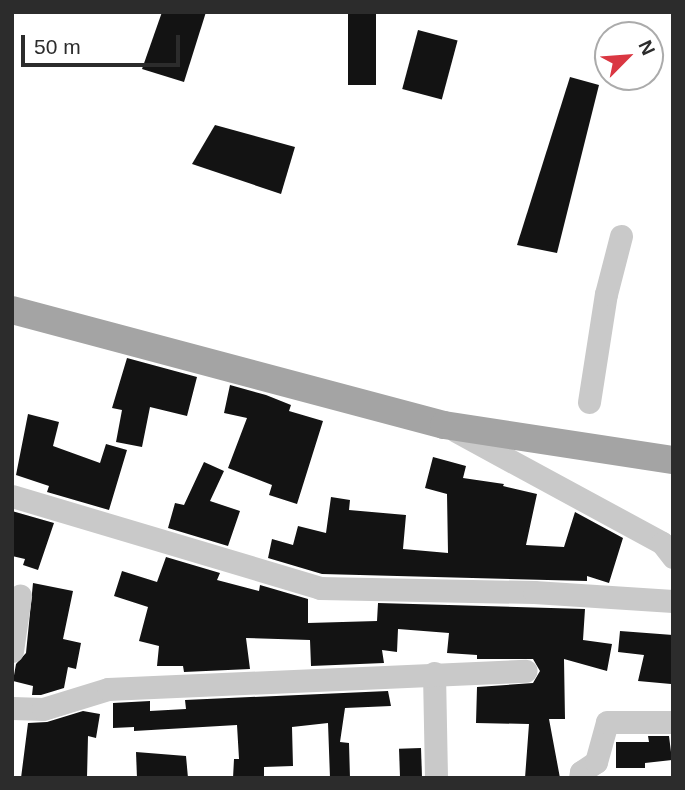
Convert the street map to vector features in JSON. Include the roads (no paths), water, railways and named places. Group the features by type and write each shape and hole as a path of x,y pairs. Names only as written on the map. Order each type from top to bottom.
{"main road":[{"path":"12,310 444,425 673,460"}],"street":[{"path":"589,401 606,294 621,236"},
{"path":"444,425 662,543 673,557"},
{"path":"12,496 320,588 534,592 673,601"},
{"path":"12,651 20,596"},
{"path":"12,708 43,709 108,689 526,671"},
{"path":"434,673 436,778"},
{"path":"580,778 582,772 596,762 607,722 673,722"}]}
